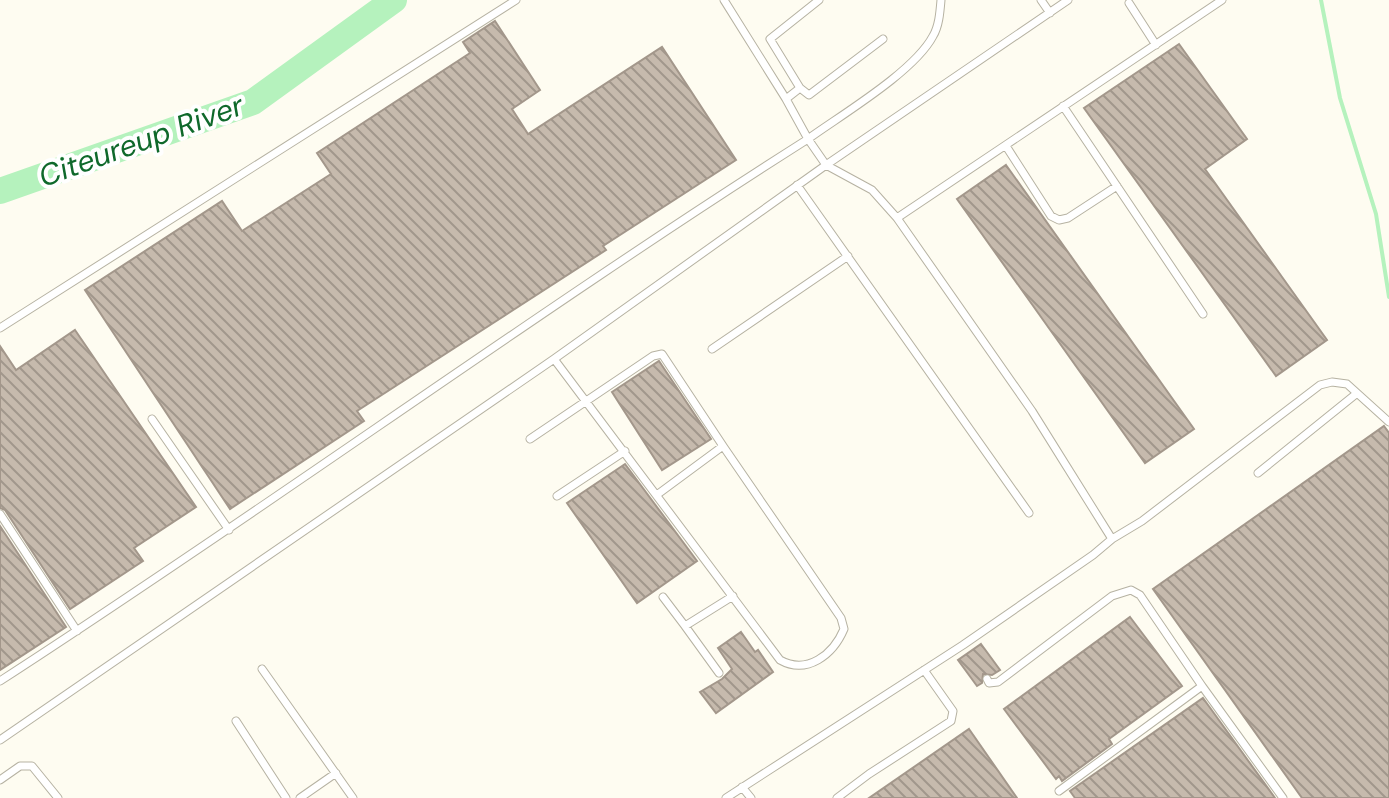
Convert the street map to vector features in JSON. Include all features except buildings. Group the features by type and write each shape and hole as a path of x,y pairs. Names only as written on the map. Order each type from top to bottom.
{"lane":[{"path":"0,328 516,0"},
{"path":"724,0 826,165 872,190 897,218 1032,411 1112,539"},
{"path":"819,0 770,39 800,88 809,95 883,39"},
{"path":"0,681 229,530 673,225 808,139 901,71 925,48 934,35 941,0"},
{"path":"1041,0 1050,13"},
{"path":"0,740 1068,0"},
{"path":"897,218 1222,0"},
{"path":"1129,3 1156,45"},
{"path":"786,99 800,88"},
{"path":"1063,106 1203,314"},
{"path":"1006,146 1051,216 1059,220 1068,218 1117,186"},
{"path":"797,185 1029,513"},
{"path":"712,349 848,256"},
{"path":"530,439 587,401 653,356 662,354 841,618 844,629 829,653 808,665 791,666 780,660 658,494 587,401 554,359"},
{"path":"726,798 924,670 965,648 1112,539 1142,521 1320,385 1332,382 1347,384 1389,422"},
{"path":"1258,473 1356,394"},
{"path":"152,419 229,530"},
{"path":"658,494 723,446"},
{"path":"557,496 625,451"},
{"path":"0,514 77,631"},
{"path":"987,679 989,683 998,682 1112,596 1131,590 1140,595 1283,798"},
{"path":"685,626 733,596"},
{"path":"663,597 719,673"},
{"path":"262,669 353,798"},
{"path":"837,798 951,721 953,711 924,670"},
{"path":"1059,791 1202,686"},
{"path":"236,721 286,798"},
{"path":"0,780 20,766 32,766 58,798"},
{"path":"300,798 336,773"},
{"path":"742,787 751,798"}],"waterway":[{"name":"Citeureup River","path":"0,191 253,102 394,0"},
{"path":"1321,0 1340,98 1376,214 1389,297"}]}
